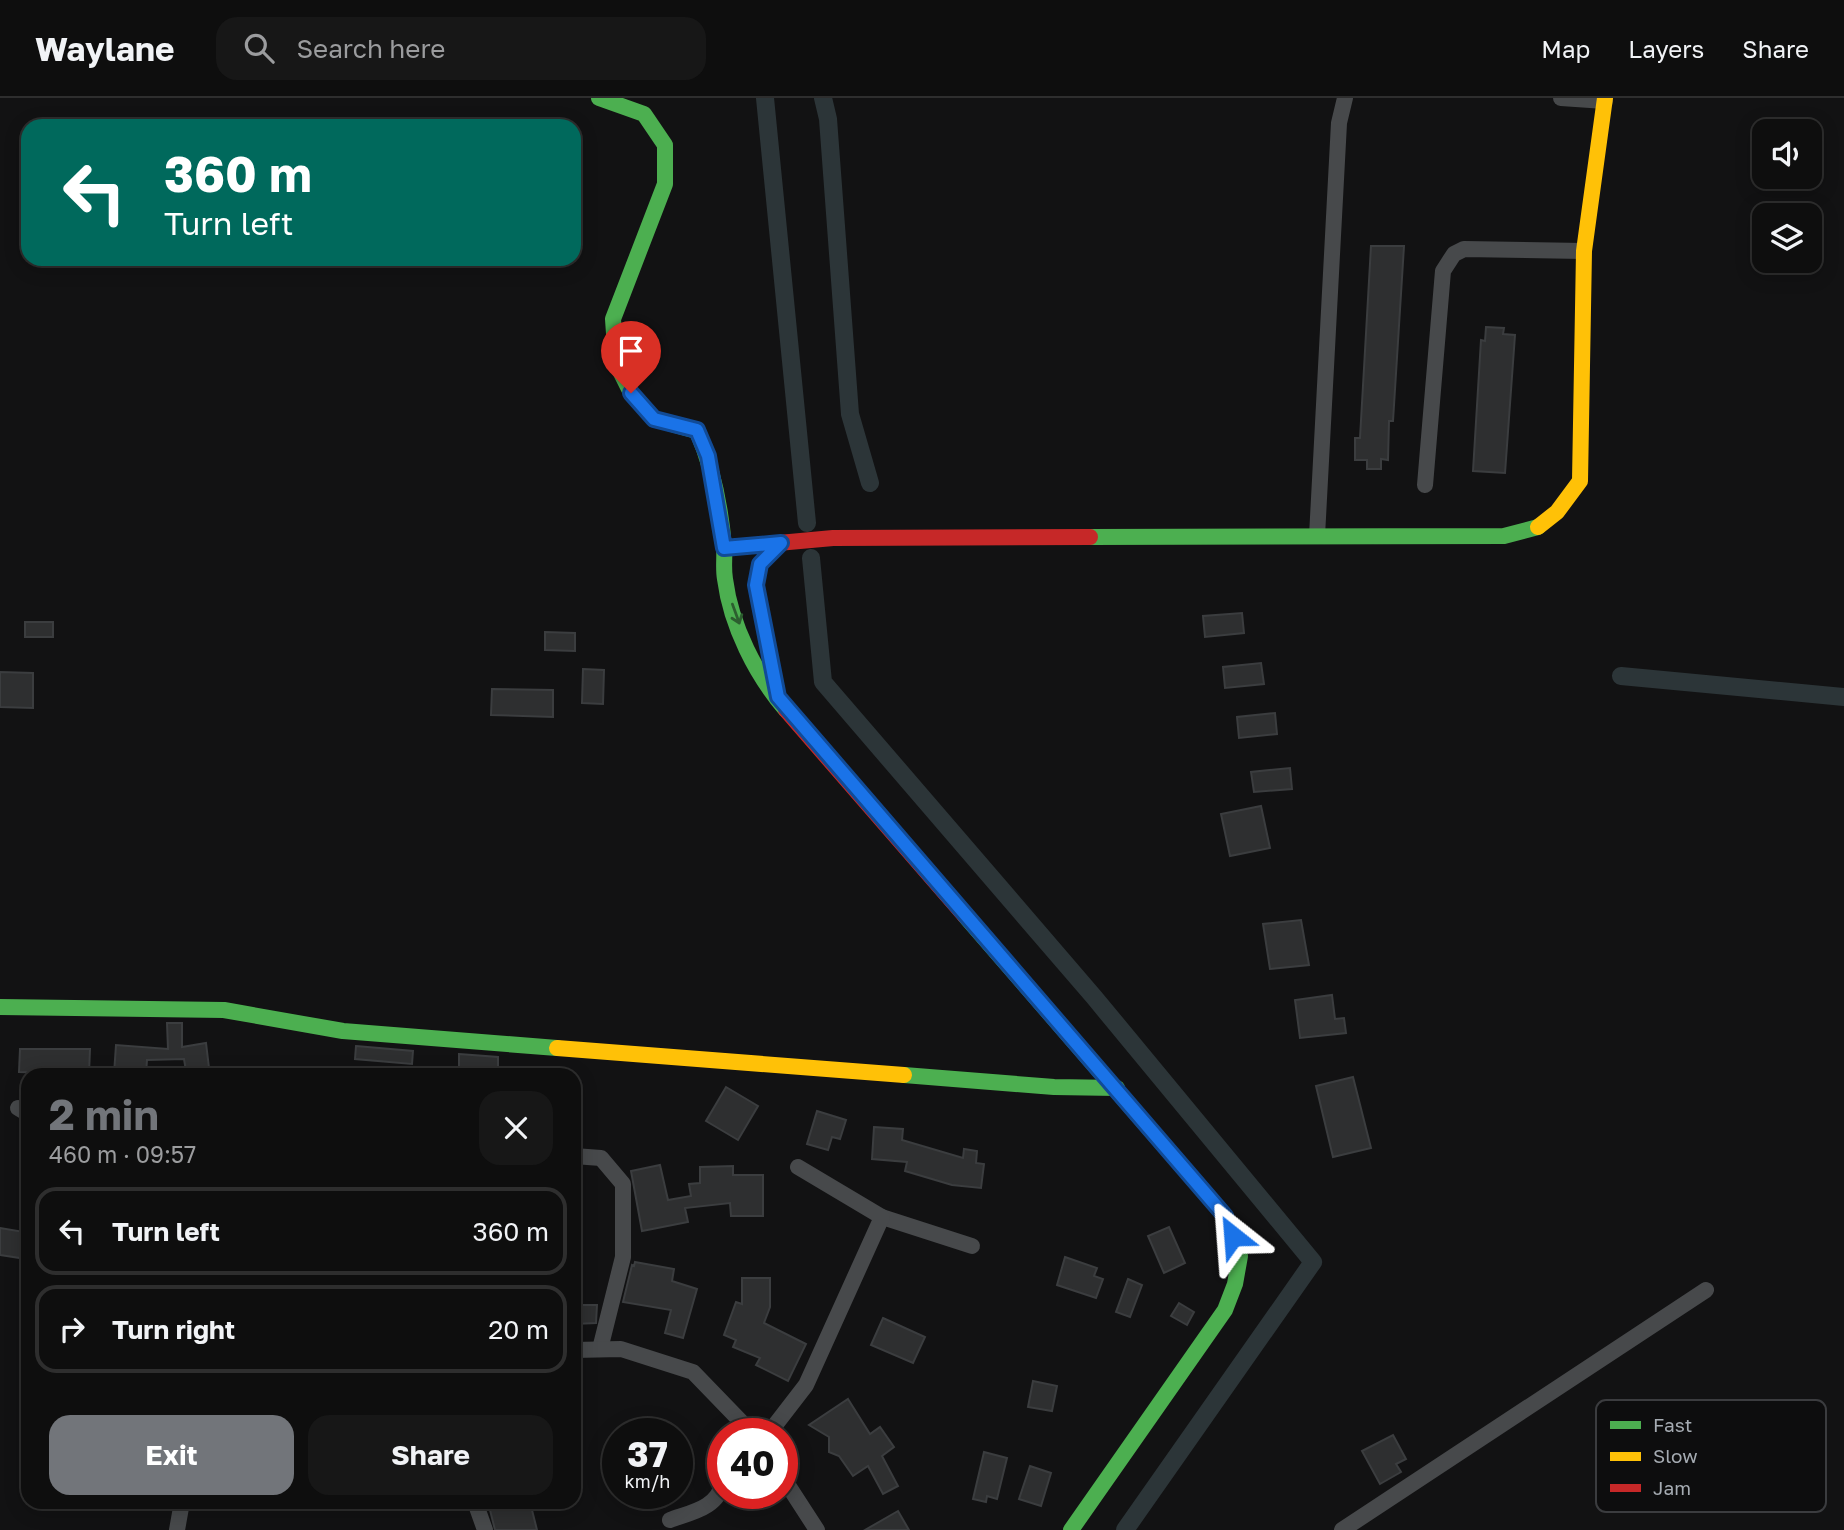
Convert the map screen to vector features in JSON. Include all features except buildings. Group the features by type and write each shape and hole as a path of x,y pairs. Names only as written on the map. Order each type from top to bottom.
{"street":[{"path":"598,98 644,114 665,145 665,184 613,319 616,363 631,393 654,419 697,430 708,456 724,548 726,588 742,633 767,688 778,697 1225,1216 1240,1256 1235,1284 1225,1310 1071,1530"},
{"path":"1317,536 1339,123 1345,98"},
{"path":"724,548 834,538 1504,536 1528,533 1548,520 1566,503 1580,481 1584,251 1605,99 1561,98"},
{"path":"1425,485 1443,271 1454,254 1465,249 1584,251"},
{"path":"778,697 756,585 760,564 781,543"},
{"path":"0,1007 224,1010 343,1031 1055,1087 1117,1088"},
{"path":"581,1157 601,1158 623,1184 623,1257 600,1349"},
{"path":"798,1167 882,1217 972,1246"},
{"path":"781,1418 806,1385 882,1217"},
{"path":"1342,1530 1706,1290"},
{"path":"581,1350 621,1349 693,1371 736,1416"},
{"path":"798,1501 817,1530"},
{"path":"670,1520 707,1505"},
{"path":"177,1530 181,1509"},
{"path":"478,1509 485,1530"}],"waterway":[{"path":"765,98 807,523"},
{"path":"823,98 828,119 850,414 870,483"},
{"path":"811,558 823,682 1094,997 1313,1262 1125,1530"},
{"path":"1621,676 1844,697"}],"traffic: fast":[{"path":"599,98 644,114 665,145 665,184 613,319 616,363 631,393 654,419 697,431 711,473 721,518 724,575 733,614 755,666 786,710"},
{"path":"1090,537 1504,536 1538,527"},
{"path":"965,916 1225,1216 1240,1256 1235,1284 1225,1310 1071,1530"},
{"path":"0,1007 224,1010 343,1031 557,1048"},
{"path":"904,1075 1054,1087 1117,1088"}],"traffic: slow":[{"path":"1538,527 1557,512 1580,481 1584,251 1605,98"},
{"path":"557,1048 904,1075"}],"traffic: jam":[{"path":"724,548 833,538 1090,537"},
{"path":"786,710 965,916"}],"route":[{"path":"631,393 654,419 697,430 708,456 724,548 781,543 765,556 760,564 756,585 778,697 1117,1088 1225,1216 1233,1236"}]}
